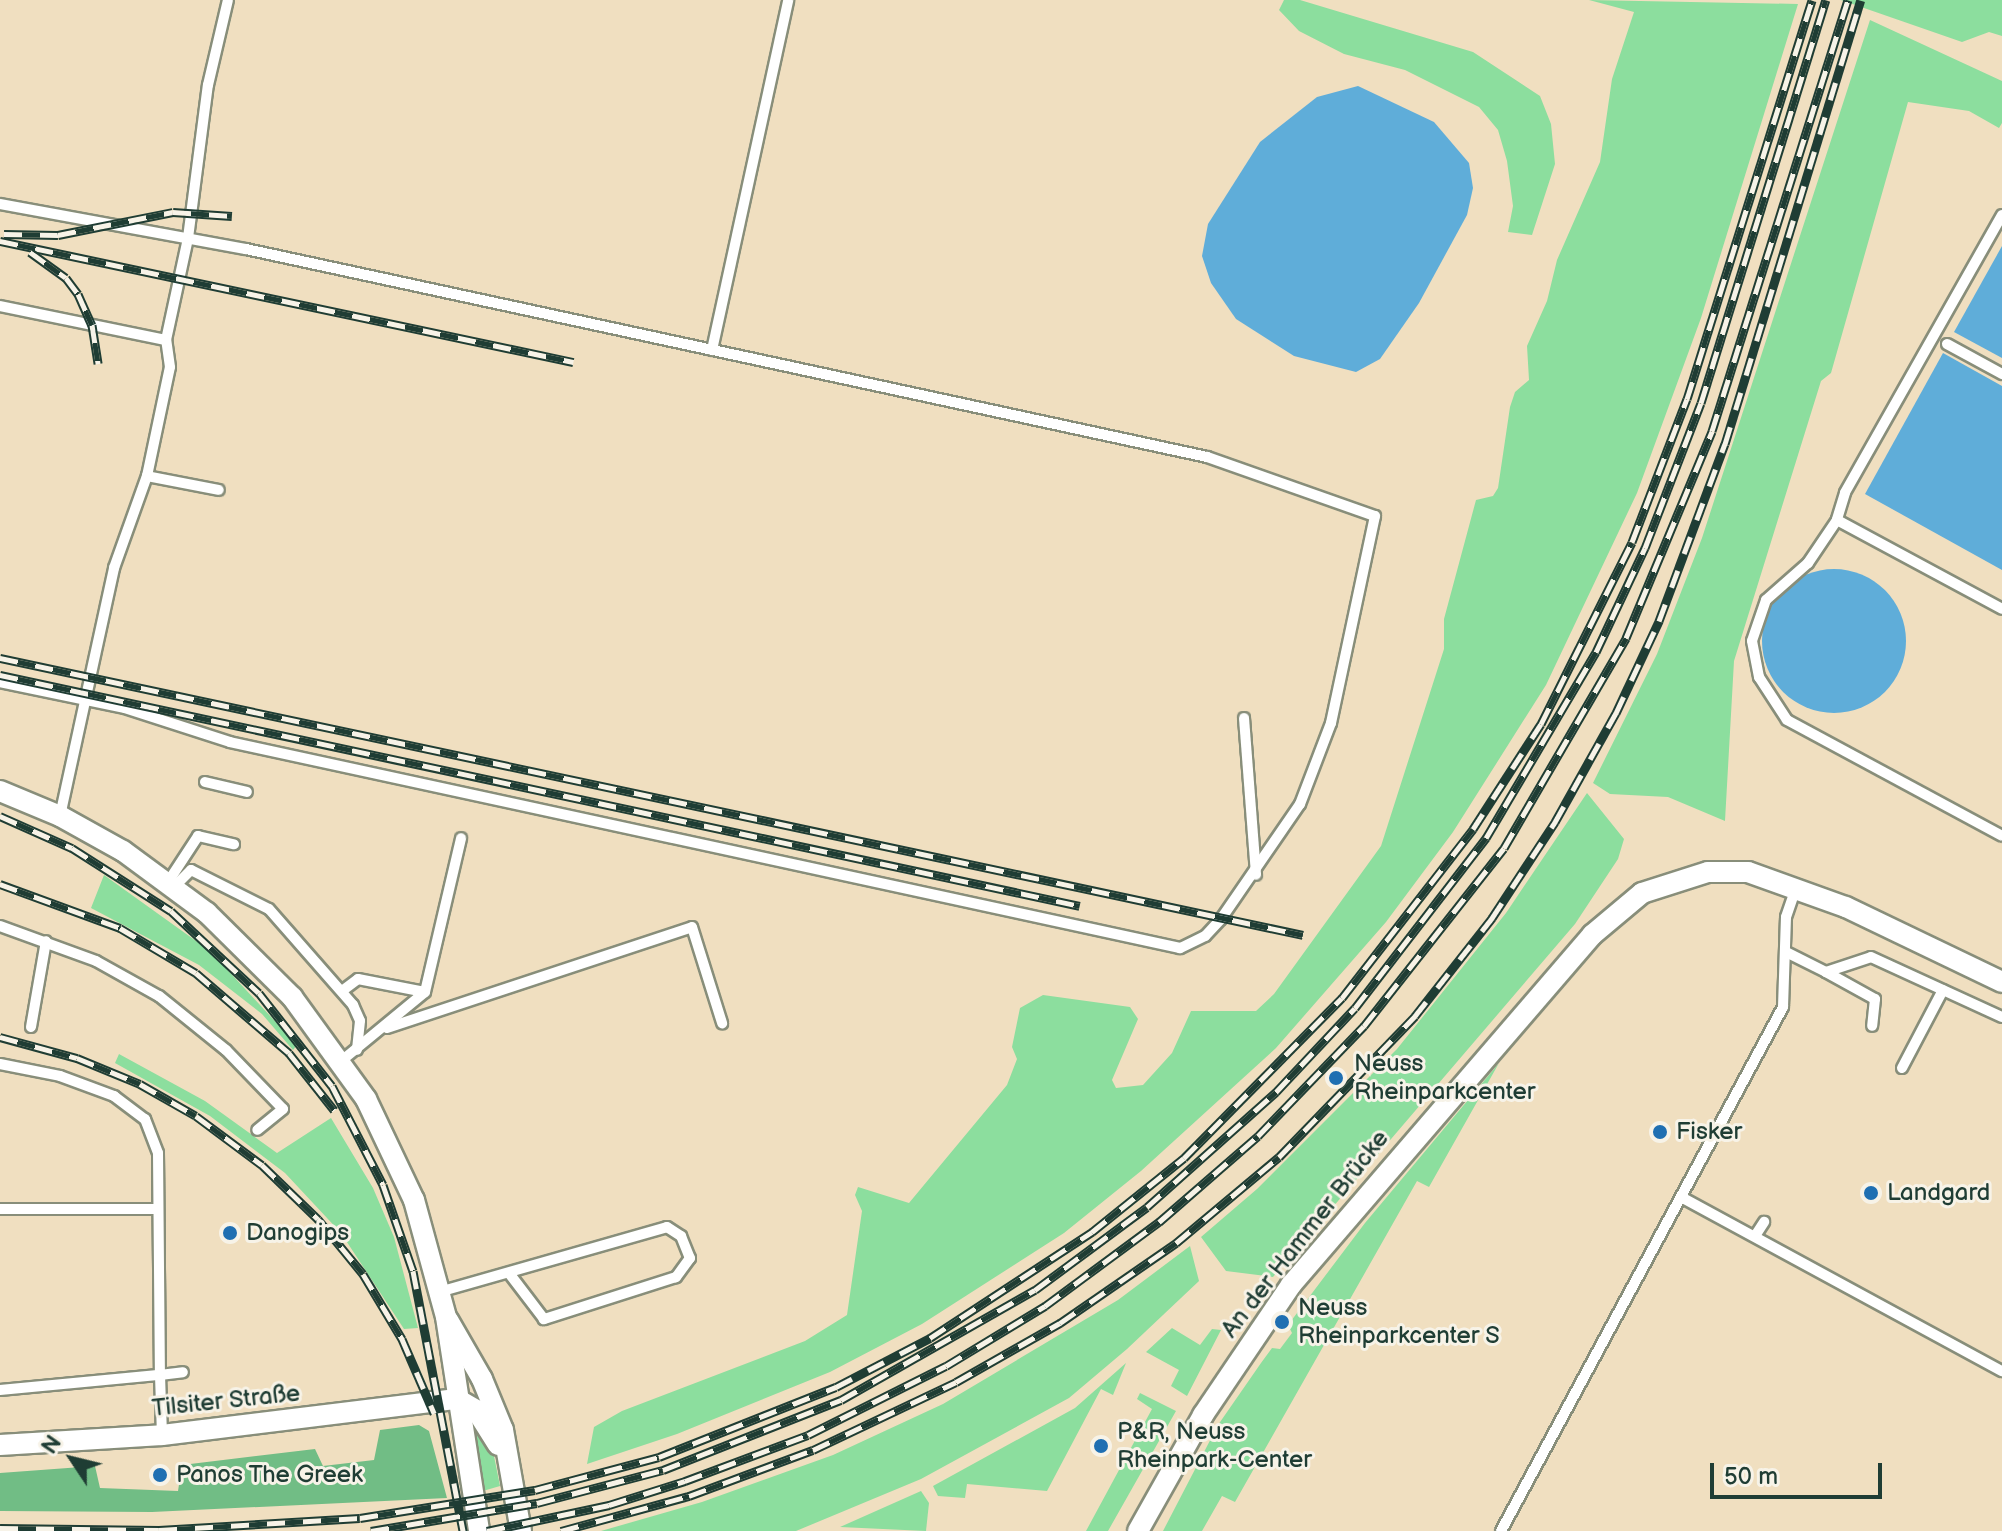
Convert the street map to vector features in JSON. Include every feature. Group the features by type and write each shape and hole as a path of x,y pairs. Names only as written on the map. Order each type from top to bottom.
{"street":[{"path":"0,791 60,816 171,884 249,951 348,1056 407,1186 446,1317 479,1531"},
{"name":"An der Hammer Brücke","path":"1138,1531 1211,1403 1291,1285 1615,911 1671,880 1708,872 1748,872 1796,886 2002,982"},
{"path":"446,1317 491,1398 512,1478 521,1531"},
{"path":"457,1399 490,1428 512,1478"},
{"name":"Tilsiter Straße","path":"0,1445 162,1435 457,1399"}],"lane":[{"path":"60,816 114,568 147,476 170,367 166,340 188,238 208,85 228,0"},
{"path":"712,350 788,0"},
{"path":"0,204 188,238 1207,457 1375,516 1331,723 1300,804 1256,875 1205,936 1180,948 1151,946 230,742 84,699 0,682"},
{"path":"2002,215 1845,493 1837,520 1808,563 1766,600 1752,641 1759,677 1787,720 2002,836"},
{"path":"0,306 166,340"},
{"path":"1947,344 2002,374"},
{"path":"147,476 219,490"},
{"path":"1837,520 2002,609"},
{"path":"1244,718 1256,875"},
{"path":"205,782 247,792"},
{"path":"171,884 198,836 234,844"},
{"path":"348,1056 387,1028 425,992 461,838"},
{"path":"171,884 191,870 245,894 269,909 342,991 360,1021 348,1056"},
{"path":"1501,1531 1783,1007 1786,917 1796,886"},
{"path":"0,926 46,941 159,996 226,1050 283,1109 257,1130"},
{"path":"387,1028 692,927 722,1023"},
{"path":"31,1027 46,941"},
{"path":"1786,952 1875,999 1872,1026"},
{"path":"1826,972 1871,957 2002,1017"},
{"path":"342,991 358,979 425,992"},
{"path":"1902,1068 1943,990"},
{"path":"0,1064 60,1076 133,1107 145,1119 156,1144 162,1435"},
{"path":"1681,1197 2002,1371"},
{"path":"0,1209 158,1209"},
{"path":"1755,1236 1764,1222"},
{"path":"439,1292 667,1227 681,1236 690,1258 676,1277 544,1319 509,1273"},
{"path":"0,1390 183,1372"}],"green space":[{"path":"1284,0 1300,0 1473,52 1540,96 1551,124 1555,164 1532,235 1508,232 1513,206 1507,161 1498,130 1479,107 1405,70 1344,54 1299,31 1279,10"},
{"path":"1589,0 1798,4 1701,318 1637,493 1546,685 1453,832 1386,922 1276,1048 1141,1171 1064,1233 922,1324 830,1372 677,1434 587,1464 594,1427 622,1411 805,1341 847,1315 862,1211 855,1195 858,1187 909,1203 1007,1085 1017,1059 1012,1047 1020,1008 1043,995 1130,1007 1138,1019 1112,1080 1116,1088 1143,1085 1172,1053 1191,1011 1256,1011 1274,994 1381,846 1444,649 1444,619 1476,500 1493,496 1498,488 1510,407 1515,392 1529,380 1527,346 1547,301 1557,260 1600,162 1612,79 1634,12"},
{"path":"1841,0 2002,0 2002,36 1989,32 1962,42"},
{"path":"1870,20 2002,81 2002,123 1999,128 1969,111 1908,102 1831,373 1821,381 1734,661 1725,821 1668,797 1610,794 1593,783 1657,654 1702,538"},
{"path":"1587,793 1624,839 1618,859 1575,924 1273,1277 1226,1271 1201,1237 1257,1189 1397,1049 1506,913"},
{"path":"104,875 210,951 297,1045 293,1050 262,1014 199,965 91,908"},
{"path":"119,1054 205,1101 277,1153 331,1118 373,1188 394,1237 418,1328 404,1329 341,1233 285,1173 210,1116 115,1063"},
{"path":"1499,1063 1429,1187 1417,1181 1235,1502 1222,1496 1202,1531 1163,1531 1218,1425 1272,1348 1280,1349 1292,1333 1288,1325 1365,1223"},
{"path":"1190,1246 1199,1281 1127,1349 1069,1398 921,1479 796,1531 601,1531 702,1502 833,1455 943,1404 1118,1300"},
{"path":"1172,1328 1200,1345 1212,1329 1221,1330 1187,1396 1171,1386 1179,1370 1146,1352"},
{"path":"1126,1363 1113,1395 1101,1389 1047,1491 967,1484 965,1498 938,1496 933,1486 1075,1408"},
{"path":"1140,1393 1176,1411 1108,1531 1086,1531 1152,1409 1137,1399"},
{"path":"474,1423 493,1451 500,1486 483,1491"},
{"path":"419,1425 429,1431 447,1498 152,1512 0,1511 0,1473 95,1466 100,1488 178,1491 182,1465 315,1449 323,1466 374,1460 380,1430"},
{"path":"921,1491 929,1503 926,1531 840,1527"}],"water":[{"path":"1358,86 1434,122 1469,163 1473,188 1467,215 1419,303 1380,359 1356,372 1294,356 1236,319 1211,283 1202,256 1208,224 1260,142 1317,97"},
{"path":"2002,246 2002,358 1954,332"},
{"path":"1943,353 2002,386 2002,570 1865,494"},
{"path":"1834,569 1861,575 1885,590 1900,614 1906,641 1900,668 1885,692 1861,707 1834,713 1807,707 1783,692 1768,668 1762,641 1768,614 1783,590 1807,575"}],"railway":[{"path":"0,1528 159,1530 360,1518 535,1490 659,1457 836,1387 930,1338 1092,1232 1184,1158 1342,998 1473,829 1541,724 1632,542 1687,399 1812,0"},
{"path":"371,1531 537,1503 663,1470 841,1400 1035,1290 1147,1207 1276,1092 1355,1008 1486,838 1596,652 1645,548 1701,403 1826,0"},
{"path":"487,1531 609,1505 685,1481 808,1435 946,1366 1045,1306 1159,1222 1258,1136 1364,1026 1504,848 1626,638 1712,431 1848,0"},
{"path":"561,1531 689,1496 813,1450 956,1382 1060,1323 1176,1243 1279,1157 1415,1016 1492,918 1555,822 1616,713 1659,621 1725,444 1861,0"},
{"path":"4,234 58,235 173,212 232,216"},
{"path":"0,241 573,362"},
{"path":"30,252 66,278 78,294 92,325 98,364"},
{"path":"0,658 1303,935"},
{"path":"0,675 1080,906"},
{"path":"0,816 72,848 171,911 259,993 332,1086 383,1185 413,1271 463,1531"},
{"path":"0,884 120,928 196,973 289,1053 334,1110"},
{"path":"0,1037 77,1058 140,1084 196,1116 262,1165 318,1219 363,1274 402,1339 434,1413"}],"place":[{"name":"Neuss Rheinparkcenter","path":"1336,1078"},
{"name":"Fisker","path":"1660,1132"},
{"name":"Landgard","path":"1871,1193"},
{"name":"Danogips","path":"230,1233"},
{"name":"Neuss Rheinparkcenter S","path":"1282,1322"},
{"name":"P&R, Neuss Rheinpark-Center","path":"1101,1446"},
{"name":"Panos The Greek","path":"160,1475"}]}
